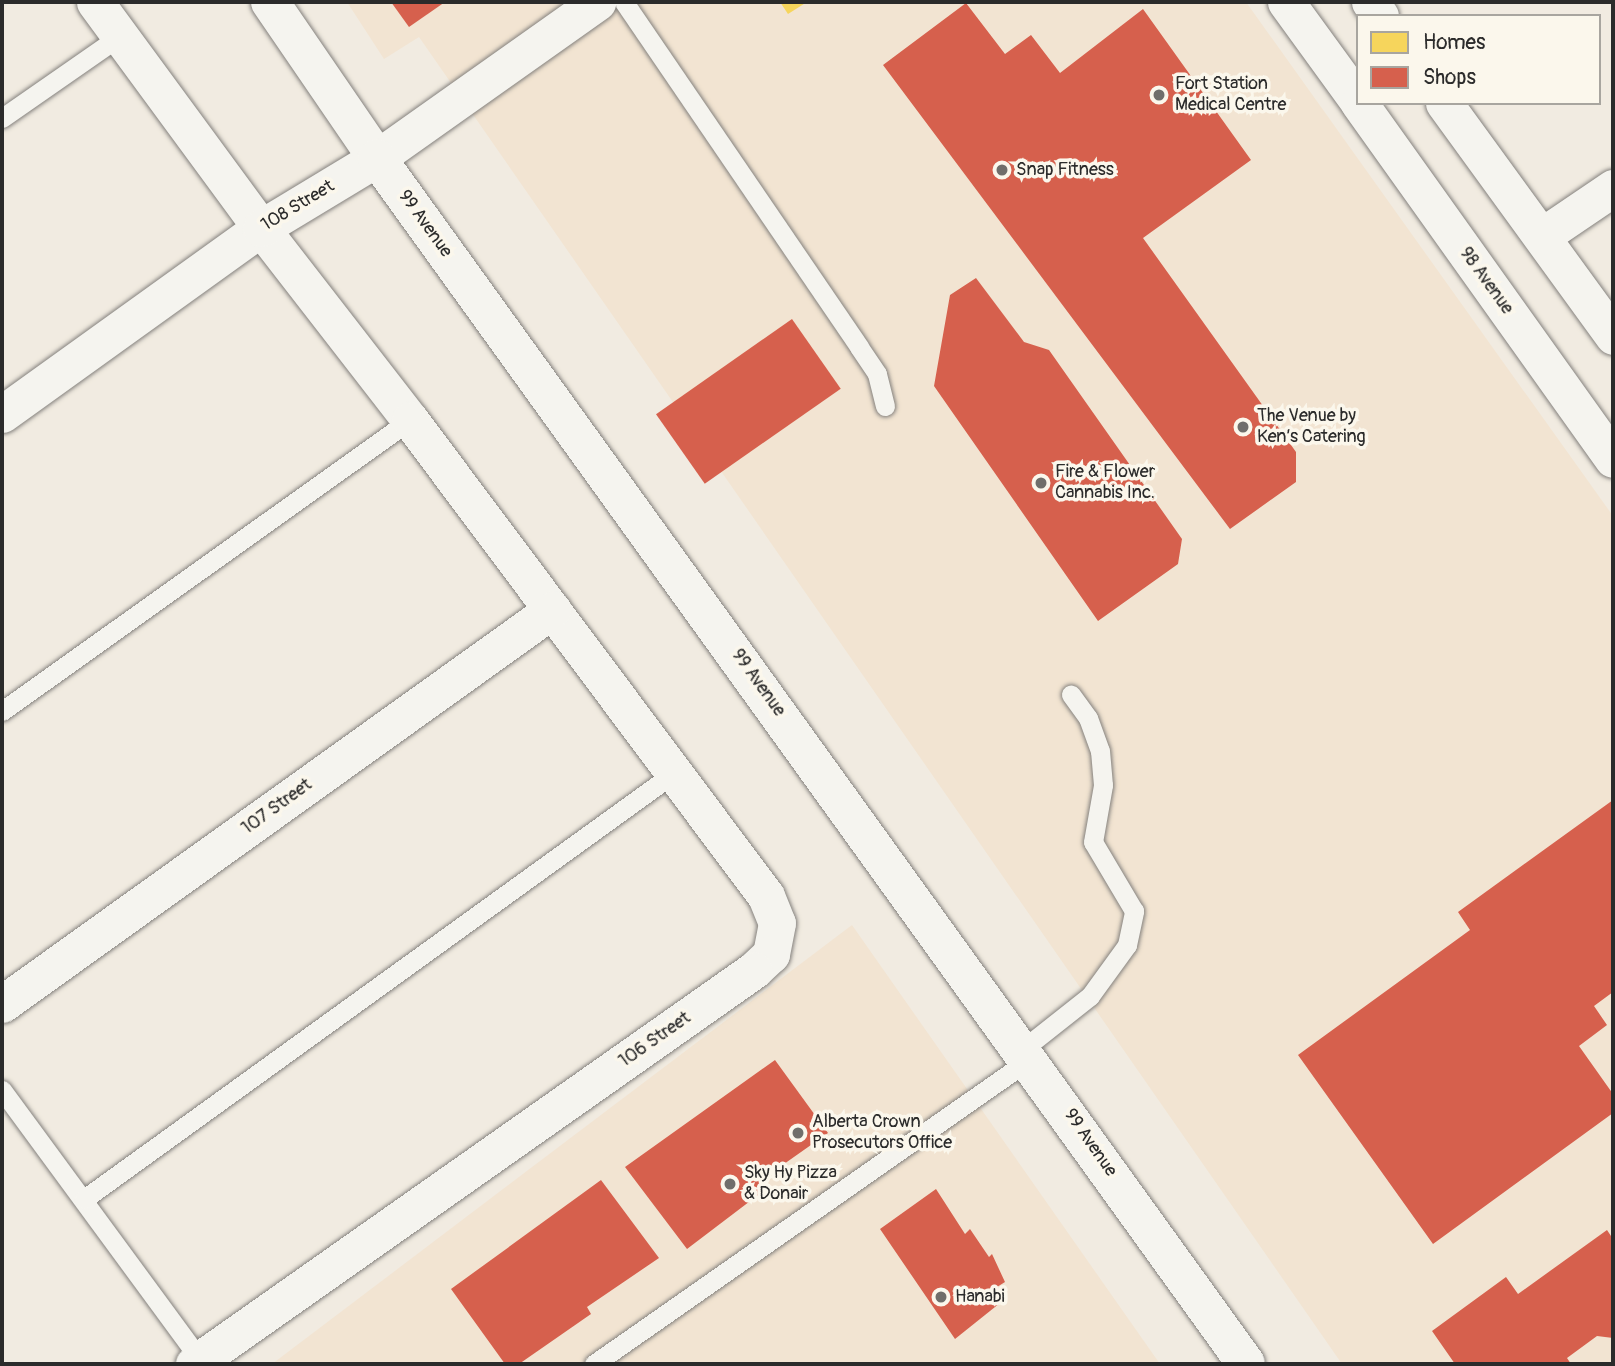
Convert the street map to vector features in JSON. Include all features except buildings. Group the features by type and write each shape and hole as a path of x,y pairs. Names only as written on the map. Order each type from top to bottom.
{"main road":[{"name":"99 Avenue","path":"270,2 377,158 1027,1054 1247,1364"}],"street":[{"name":"106 Street","path":"95,2 261,228 411,420 774,909 776,939 771,954 197,1362"},
{"name":"108 Street","path":"2,414 261,228 377,158 597,2"},
{"name":"98 Avenue","path":"1286,2 1356,99"},
{"name":"98 Avenue","path":"1360,105 1613,459"},
{"path":"1445,105 1613,336"},
{"path":"1542,236 1613,188"},
{"name":"107 Street","path":"2,1004 552,610"}],"lane":[{"path":"624,2 877,374 885,406"},
{"path":"2,118 120,36"},
{"path":"2,711 411,420"},
{"path":"594,1364 1027,1054 1090,996 1127,945 1134,911 1093,842 1103,785 1100,751 1088,718 1071,695"},
{"path":"84,1199 674,773"},
{"path":"2,1090 84,1199 197,1362"}],"shaded area":[{"path":"347,2 1246,2 1613,516 1613,1364 1342,1364 419,37 384,59"},
{"path":"852,925 1160,1364 272,1364"}],"place":[{"name":"Fort Station Medical Centre","path":"1159,95"},
{"name":"Snap Fitness","path":"1002,170"},
{"name":"The Venue by Ken’s Catering","path":"1243,427"},
{"name":"Fire & Flower Cannabis Inc.","path":"1041,483"},
{"name":"Alberta Crown Prosecutors Office","path":"798,1133"},
{"name":"Sky Hy Pizza & Donair","path":"730,1184"},
{"name":"Hanabi","path":"941,1297"}]}
